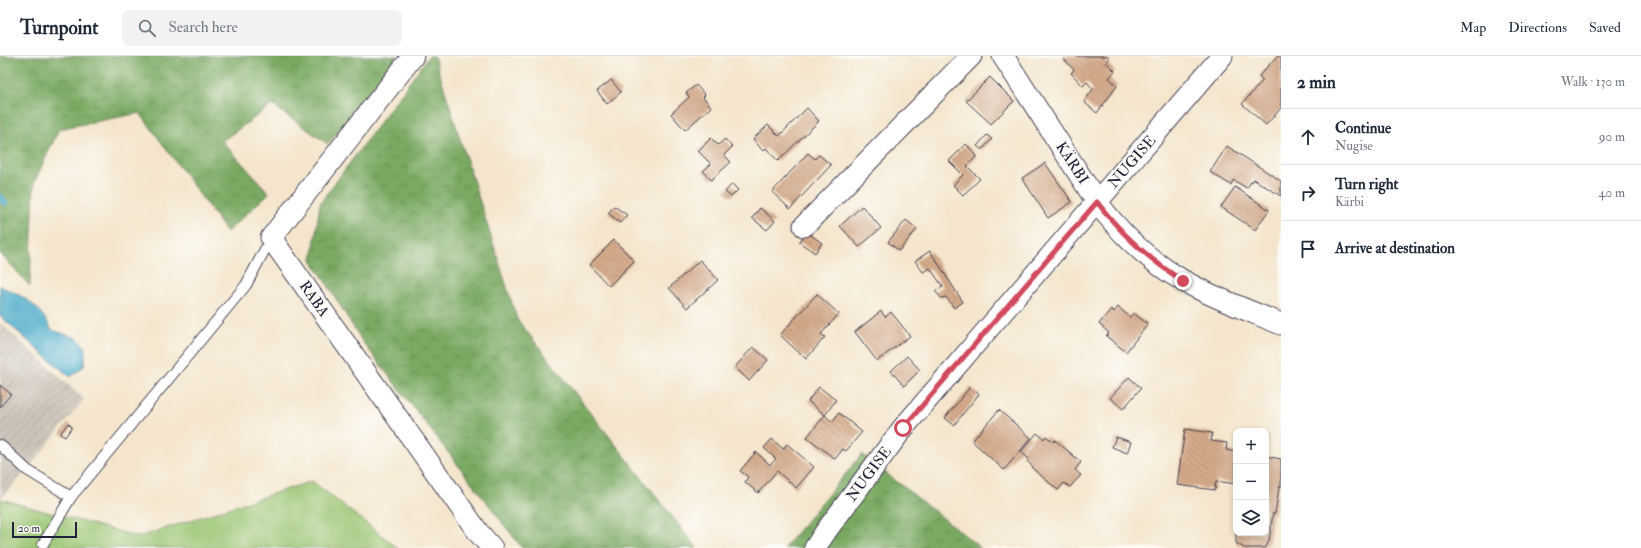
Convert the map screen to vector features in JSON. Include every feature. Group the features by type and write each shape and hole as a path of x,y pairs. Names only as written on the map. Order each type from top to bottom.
{"street":[{"path":"271,238 413,56"},
{"path":"804,226 971,56"},
{"name":"KÄRBI","path":"1003,56 1097,202 1114,224 1164,268 1183,281 1281,324"},
{"name":"NUGISE","path":"815,548 903,428 1222,56"},
{"name":"RABA","path":"271,238 478,532 492,548"}],"lane":[{"path":"43,544 71,497 246,285 271,238"},
{"path":"0,445 27,470 71,497"}],"shaded area":[{"path":"0,323 84,399 27,470 0,499"}],"green space":[{"path":"0,56 397,56 328,144 272,105 222,141 269,193 227,232 140,113 59,129 34,183 30,286 0,253"},
{"path":"429,56 434,56 517,319 697,548 522,548 362,341 312,260 320,203"},
{"path":"862,454 981,548 784,548"},
{"path":"312,481 398,548 0,548 0,499 139,537"}],"water":[{"path":"0,286 24,298 36,307 52,330 77,338 86,348 84,366 71,377 0,316"}],"building":[{"path":"1065,56 1108,56 1110,58 1106,62 1115,71 1109,78 1117,86 1097,113 1084,102 1093,89 1087,82 1083,86 1071,73 1074,70 1063,58"},
{"path":"1277,56 1281,56 1281,108 1266,125 1242,104 1263,80 1259,76"},
{"path":"990,77 1014,101 991,124 966,101"},
{"path":"611,80 621,92 607,104 597,91"},
{"path":"696,85 705,95 703,97 711,107 685,130 671,114 689,97 686,93"},
{"path":"807,108 819,121 778,161 766,148 763,151 753,139 768,125 779,136"},
{"path":"987,135 992,139 982,150 977,146"},
{"path":"711,138 718,145 725,139 732,147 724,155 731,162 711,180 703,171 711,164 698,151"},
{"path":"966,144 977,156 967,166 980,179 963,195 953,185 963,175 949,161"},
{"path":"1227,146 1281,181 1281,196 1253,179 1247,188 1233,180 1231,185 1210,172"},
{"path":"808,153 815,159 819,155 831,165 790,209 772,192"},
{"path":"1045,163 1072,202 1048,218 1022,178"},
{"path":"732,184 738,190 731,197 725,192"},
{"path":"1235,187 1269,210 1255,230 1221,207"},
{"path":"614,206 627,215 620,223 608,213"},
{"path":"862,206 881,228 859,247 840,226"},
{"path":"760,208 775,221 767,230 752,218"},
{"path":"906,220 917,229 899,251 888,242"},
{"path":"807,232 822,243 815,253 799,242"},
{"path":"614,240 634,261 609,286 589,265"},
{"path":"930,251 963,302 954,308 946,297 941,298 935,291 943,287 930,268 923,272 915,261"},
{"path":"700,260 718,280 687,308 669,288"},
{"path":"817,294 839,314 821,334 825,337 806,359 780,335"},
{"path":"1118,307 1130,317 1133,313 1148,324 1126,352 1106,336 1109,333 1099,324 1111,309 1114,312"},
{"path":"881,311 885,317 891,312 910,336 877,361 855,332"},
{"path":"753,347 768,360 749,381 735,367"},
{"path":"907,356 920,370 904,386 891,371"},
{"path":"1129,377 1141,388 1123,409 1110,398"},
{"path":"0,385 11,394 0,407"},
{"path":"819,387 836,400 825,415 808,401"},
{"path":"970,387 979,394 954,425 945,418"},
{"path":"999,410 1031,438 1004,470 972,441"},
{"path":"839,413 862,432 846,451 843,449 835,459 807,437 825,415 832,422"},
{"path":"68,423 72,427 65,437 60,434"},
{"path":"1185,429 1212,433 1211,441 1227,443 1226,450 1233,451 1233,484 1216,481 1215,490 1177,485"},
{"path":"1037,433 1044,439 1046,436 1054,442 1055,440 1081,462 1075,470 1081,475 1070,487 1064,483 1058,490 1032,468 1033,467 1027,461 1029,459 1021,452"},
{"path":"1116,437 1131,442 1127,453 1112,447"},
{"path":"772,439 783,449 787,444 814,467 796,488 777,471 758,493 745,482 748,477 740,471 756,452 770,465 776,459 764,448"},
{"path":"1269,457 1281,459 1281,487 1279,487 1275,514 1273,513 1269,541 1266,547 1244,548 1236,543 1236,536 1269,536"}],"waterway":[{"path":"0,197 5,203"}],"route":[{"path":"903,428 1097,202 1114,224 1142,251 1183,281"}]}
